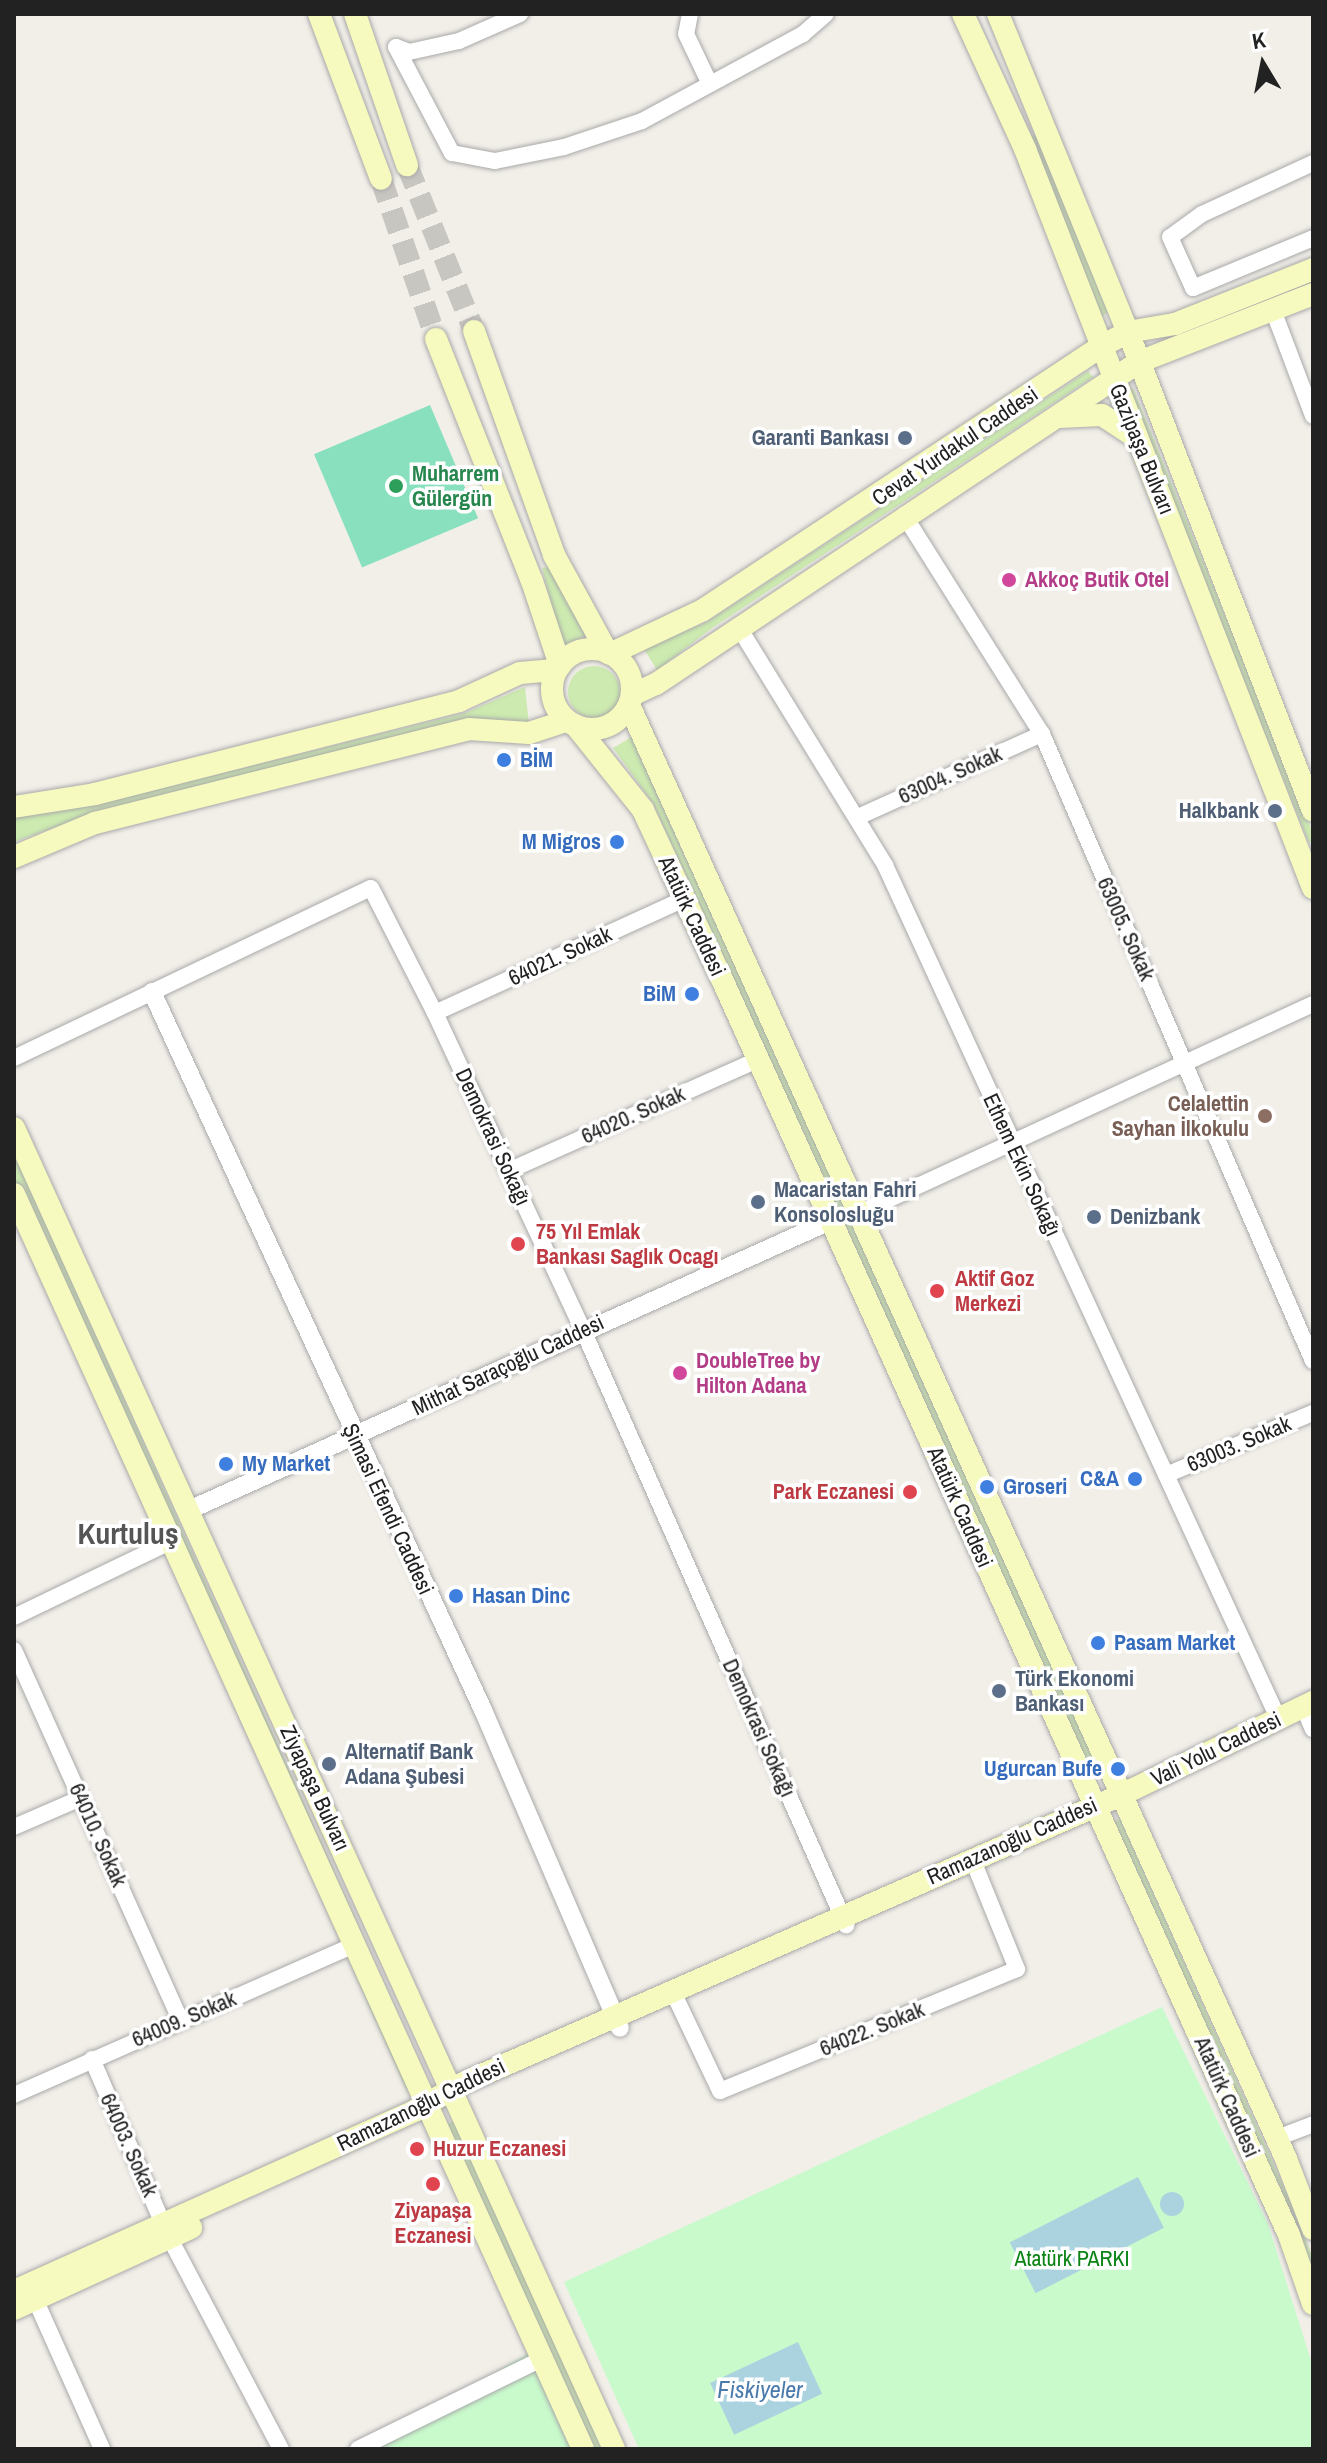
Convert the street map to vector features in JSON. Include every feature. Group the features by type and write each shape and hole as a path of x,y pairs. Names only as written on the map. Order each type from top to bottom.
{"main road":[{"path":"319,14 381,179"},
{"path":"355,14 407,165"},
{"name":"Gazipaşa Bulvarı","path":"963,14 1025,149 1313,888"},
{"name":"Gazipaşa Bulvarı","path":"998,14 1050,134 1313,811"},
{"name":"Cevat Yurdakul Caddesi","path":"609,653 730,593 1100,347 1128,332 1175,324 1313,269"},
{"name":"Cevat Yurdakul Caddesi","path":"630,700 904,515 1139,362 1313,294"},
{"path":"14,857 95,823 469,729 529,733 572,724 588,730 613,724 630,700 629,674 609,653 554,555 474,331"},
{"path":"436,339 532,581 559,668 552,694 572,724"},
{"path":"1053,417 1102,415 1138,439"},
{"path":"14,807 95,794 459,701 520,673 559,668 577,652 609,653"},
{"name":"Atatürk Caddesi","path":"630,700 857,1214 1277,2138 1313,2228"},
{"name":"Atatürk Caddesi","path":"572,724 643,810 759,1059 1289,2235 1313,2304"},
{"name":"Ziyapaşa Bulvarı","path":"14,1128 614,2449"},
{"name":"Ziyapaşa Bulvarı","path":"14,1194 430,2110 493,2257 544,2358 583,2449"},
{"name":"Vali Yolu Caddesi","path":"1119,1796 1308,1704"},
{"name":"Ramazanoğlu Caddesi","path":"14,2309 26,2292 167,2231 617,2022 1095,1810 1119,1796"}],"street":[{"path":"520,14 459,41 409,52 396,47 452,153 465,159 495,161 564,147 642,121 803,34 826,14"},
{"path":"690,14 686,34 710,84"},
{"path":"1313,163 1202,214 1170,237 1193,288 1313,238"},
{"path":"1273,310 1313,416"},
{"name":"63005. Sokak","path":"904,515 1042,734 1313,1361"},
{"name":"Ethem Ekin Sokağı","path":"738,626 858,817 1278,1718"},
{"name":"63004. Sokak","path":"858,817 1042,734"},
{"name":"Demokrasi Sokağı","path":"14,1058 371,888 435,1013 583,1330 844,1921"},
{"name":"64021. Sokak","path":"435,1013 684,899"},
{"name":"Şimasi Efendi Caddesi","path":"152,992 354,1436 483,1710 617,2022"},
{"path":"857,1214 1313,1004"},
{"name":"64020. Sokak","path":"508,1171 759,1059"},
{"name":"Mithat Saraçoğlu Caddesi","path":"187,1511 830,1221"},
{"name":"63003. Sokak","path":"1166,1475 1313,1413"},
{"path":"14,1617 170,1542"},
{"name":"64010. Sokak","path":"14,1650 180,2020"},
{"path":"1308,1704 1313,1729"},
{"path":"14,1827 81,1798"},
{"name":"64022. Sokak","path":"675,1996 720,2091 1017,1969 974,1863"},
{"name":"64009. Sokak","path":"14,2095 354,1945"},
{"name":"64003. Sokak","path":"92,2059 167,2231 281,2449"},
{"path":"1277,2138 1313,2124"},
{"path":"26,2292 102,2449"},
{"path":"358,2449 544,2358"}],"green space":[{"path":"1036,134 1108,312 1100,318 1030,137"},
{"path":"1088,371 1093,377 712,628 657,670 644,649 707,622"},
{"path":"1133,388 1313,834 1313,841 1309,842 1127,391"},
{"name":"Muharrem Gülergün","path":"430,405 478,518 362,567 314,454"},
{"path":"548,567 587,636 562,645 542,568"},
{"path":"594,666 612,674 620,692 612,710 594,718 576,710 568,692 576,674"},
{"path":"525,687 529,725 88,815 14,842 14,816 86,807 465,713"},
{"path":"633,736 1100,1771 1094,1776 653,803 613,748"},
{"path":"14,1152 427,2080 406,2090 14,1209"},
{"path":"1120,1819 1296,2214 1313,2258 1313,2276 1113,1822"},
{"name":"Atatürk PARKI","path":"1162,2007 1268,2224 1313,2367 1313,2449 639,2449 564,2282"},
{"path":"453,2121 605,2449 589,2449 444,2126"},
{"path":"529,2353 572,2449 368,2449 370,2444"}],"water":[{"path":"1138,2177 1164,2228 1036,2293 1010,2242"},
{"path":"1172,2192 1183,2199 1184,2204 1177,2215 1172,2216 1161,2209 1160,2204 1167,2193"},
{"name":"Fiskiyeler","path":"798,2342 822,2394 734,2435 710,2383"}],"tunnel":[{"path":"407,165 474,331"},
{"path":"381,179 436,339"}],"place":[{"name":"Garanti Bankası","path":"905,438"},
{"name":"Muharrem Gülergün","path":"396,486"},
{"name":"Akkoç Butik Otel","path":"1009,580"},
{"name":"BİM","path":"504,760"},
{"name":"Halkbank","path":"1275,811"},
{"name":"M Migros","path":"617,842"},
{"name":"BiM","path":"692,994"},
{"name":"Celalettin Sayhan İlkokulu","path":"1265,1116"},
{"name":"Macaristan Fahri Konsolosluğu","path":"758,1202"},
{"name":"Denizbank","path":"1094,1217"},
{"name":"75 Yıl Emlak Bankası Saglık Ocagı","path":"518,1244"},
{"name":"Aktif Goz Merkezi","path":"937,1291"},
{"name":"DoubleTree by Hilton Adana","path":"680,1373"},
{"name":"My Market","path":"226,1464"},
{"name":"C&A","path":"1135,1479"},
{"name":"Groseri","path":"987,1487"},
{"name":"Park Eczanesi","path":"910,1492"},
{"name":"Hasan Dinc","path":"456,1596"},
{"name":"Pasam Market","path":"1098,1643"},
{"name":"Türk Ekonomi Bankası","path":"999,1691"},
{"name":"Alternatif Bank Adana Şubesi","path":"329,1764"},
{"name":"Ugurcan Bufe","path":"1118,1769"},
{"name":"Huzur Eczanesi","path":"417,2149"},
{"name":"Ziyapaşa Eczanesi","path":"433,2184"}],"district":[{"name":"Kurtuluş","path":"128,1533"}]}
